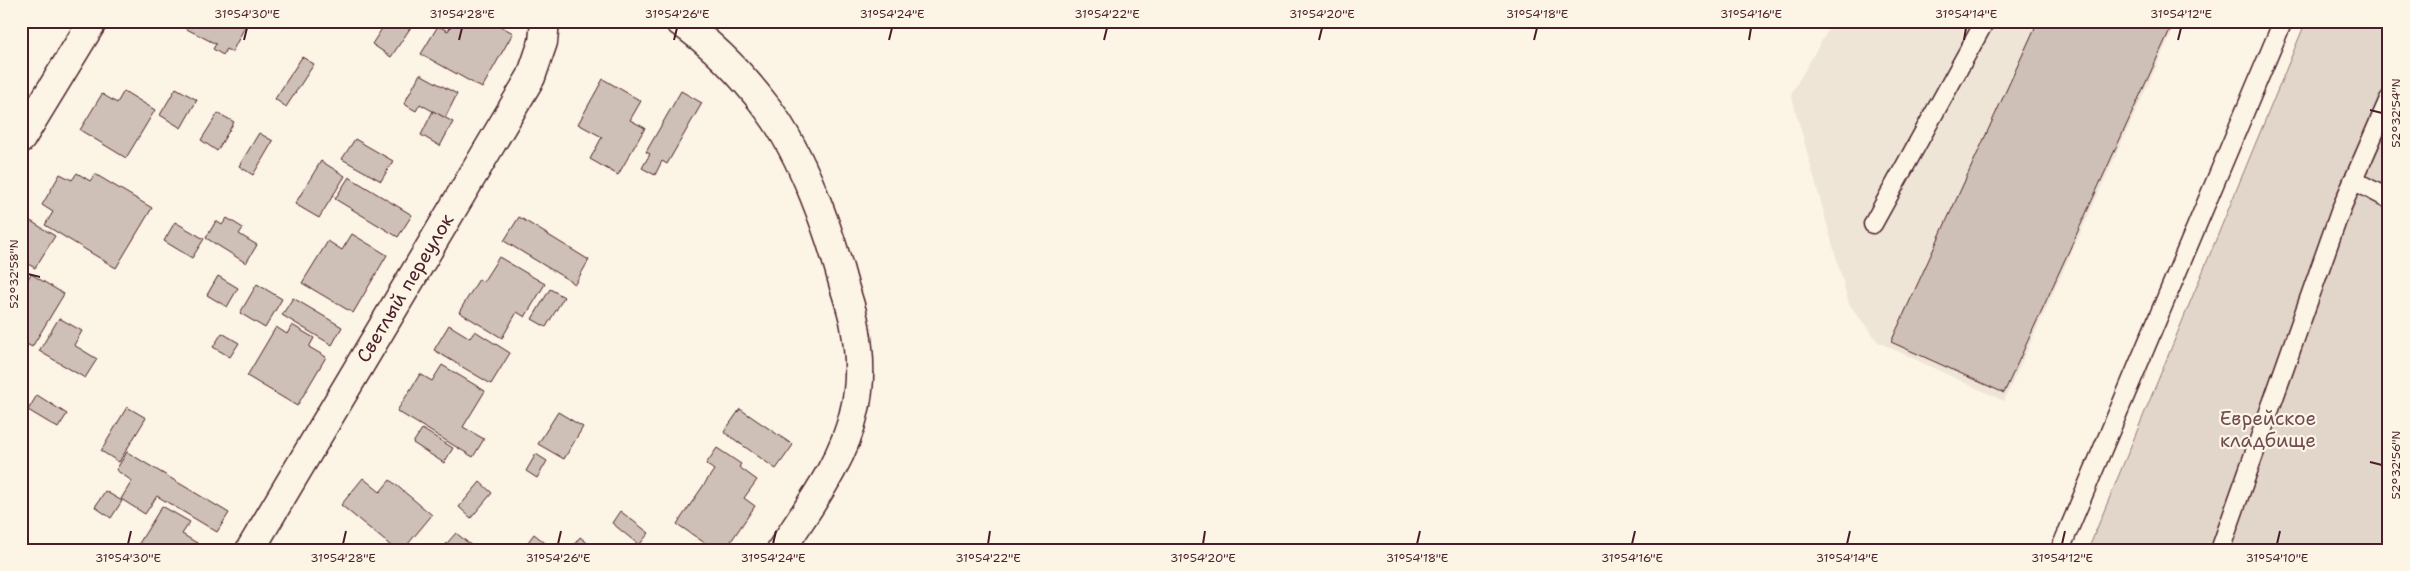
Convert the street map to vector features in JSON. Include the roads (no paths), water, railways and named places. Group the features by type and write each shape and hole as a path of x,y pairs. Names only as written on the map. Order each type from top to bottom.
{"street":[{"path":"21,139 93,21"},
{"name":"Светлый переулок","path":"250,550 531,77 543,42 545,21"},
{"path":"679,21 716,52 769,110 794,154 820,210 840,270 855,326 860,377 855,411 848,436 837,460 782,550"}],"lane":[{"path":"1873,224 1985,21"},
{"path":"2060,550 2283,21"},
{"path":"2220,550 2353,180 2389,99"},
{"path":"2353,180 2389,199"}],"park label":[{"name":"Еврейское кладбище","path":"2268,429"}]}
